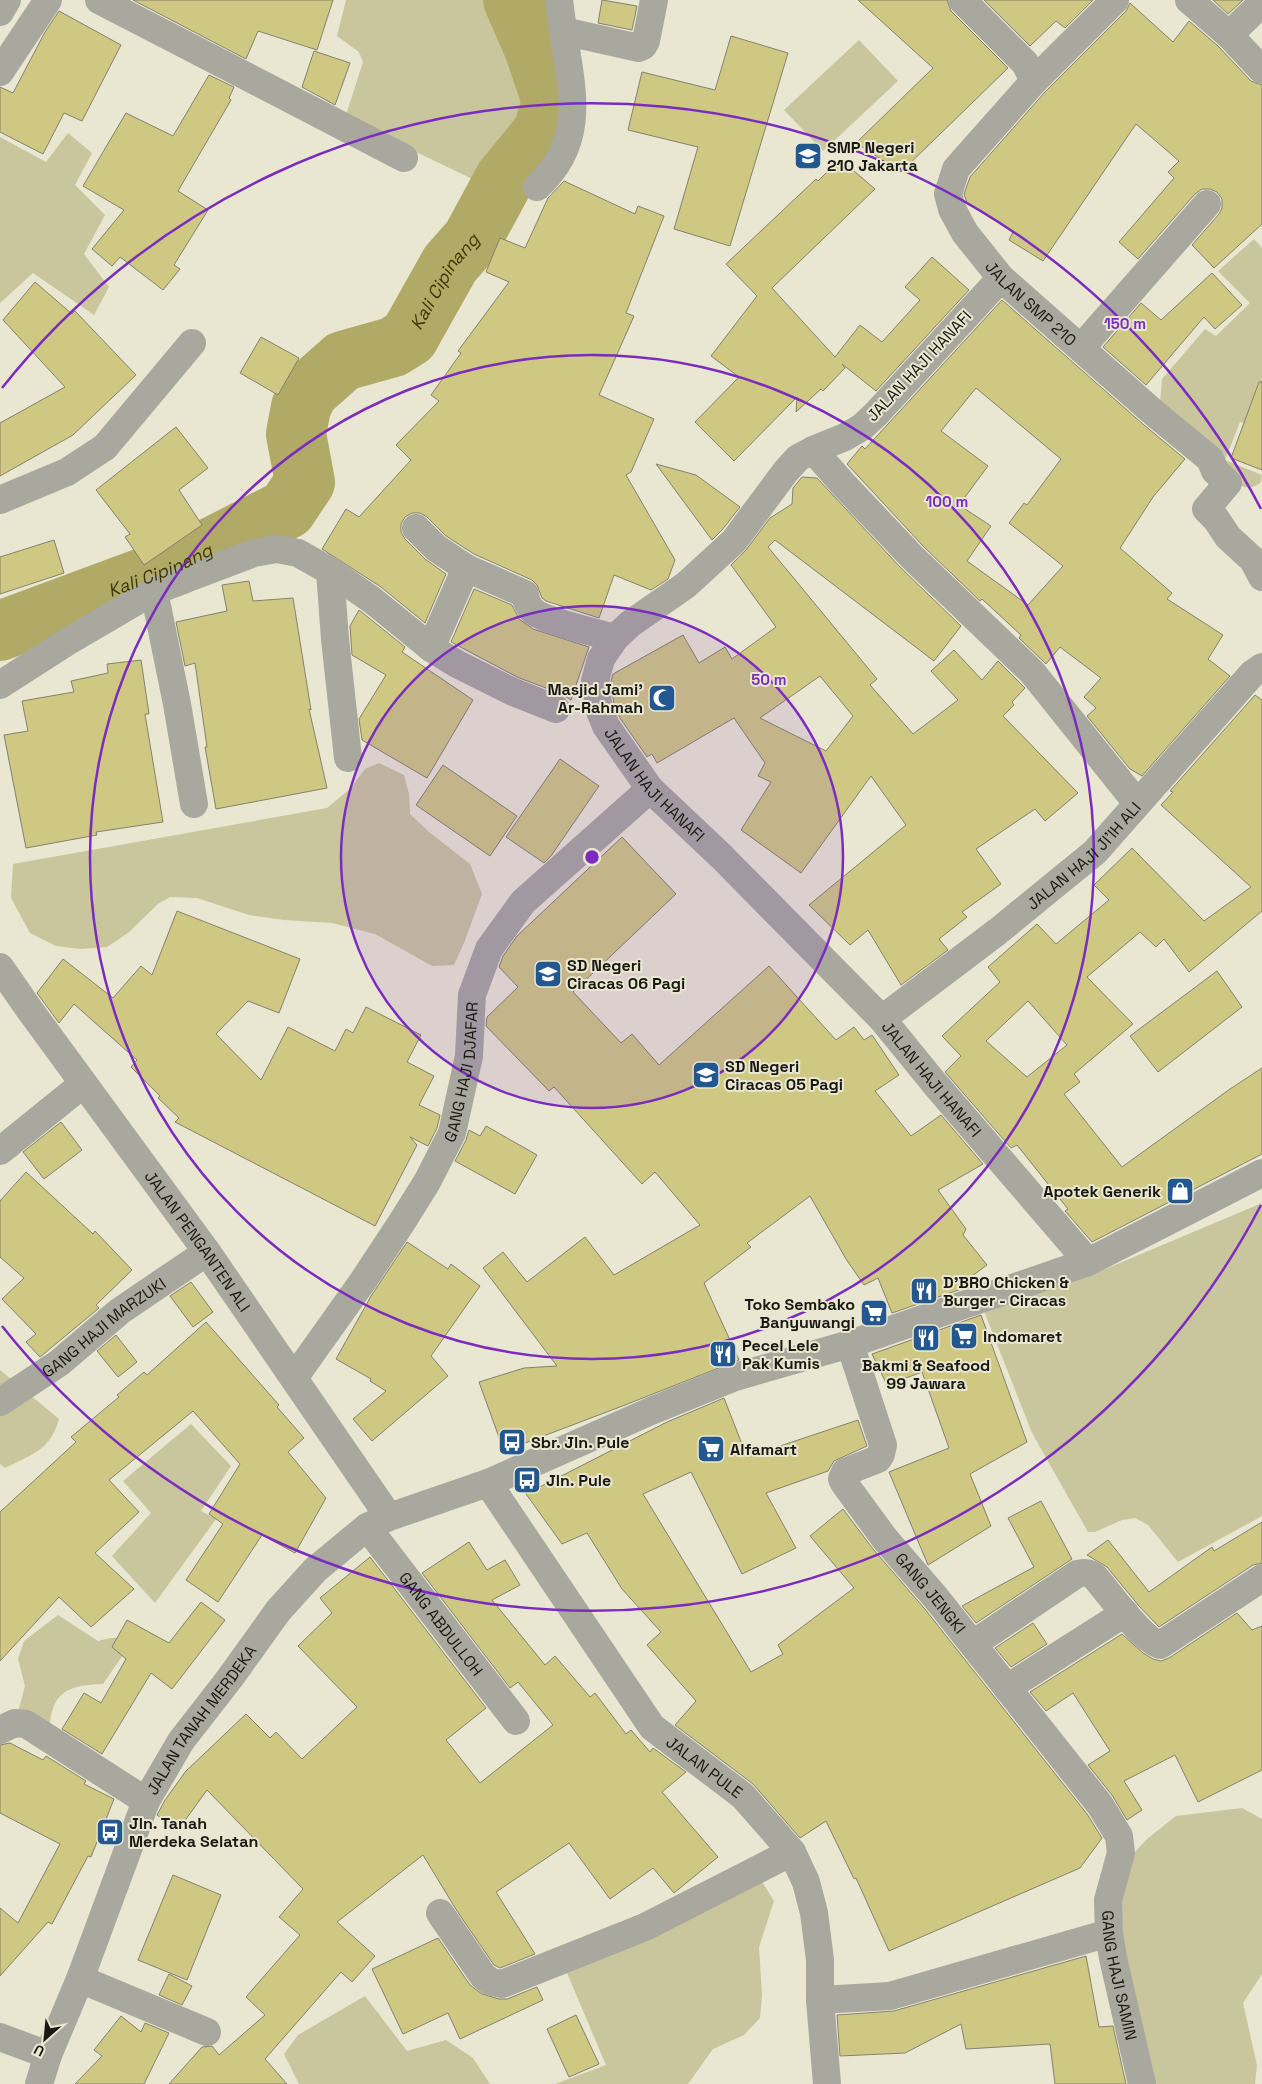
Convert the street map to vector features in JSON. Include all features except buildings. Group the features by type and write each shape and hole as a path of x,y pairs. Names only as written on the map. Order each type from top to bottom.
{"street":[{"path":"0,12 7,0"},
{"path":"0,72 48,0"},
{"path":"99,0 404,158"},
{"path":"538,187 560,162 568,142 574,113 559,0"},
{"path":"563,31 639,48 646,41 654,0"},
{"path":"962,0 1025,63 1034,81"},
{"name":"JALAN SMP 210","path":"1115,0 1034,81 956,169 948,194 952,209 965,233 1001,278 1154,413 1210,459 1214,470 1228,483 1206,509 1228,536 1253,560 1262,577"},
{"path":"1189,0 1229,35 1262,70"},
{"path":"1229,35 1262,3"},
{"path":"1081,348 1207,204"},
{"name":"JALAN HAJI HANAFI","path":"1001,278 876,414 862,427 845,437 798,458 786,471 734,541 686,585 630,624 615,638 601,659 595,681 599,709 606,726 650,789 721,856 882,1019 1088,1262"},
{"path":"0,500 67,472 105,447 192,343"},
{"path":"814,450 842,484 912,557 1032,672 1137,803"},
{"path":"416,528 436,548 466,568 525,594 533,612 615,638"},
{"path":"0,685 67,642 154,591 254,553 277,549 298,553 330,571 372,600 431,648 457,664 511,691 556,709"},
{"path":"431,648 466,568"},
{"path":"330,571 335,639 348,758"},
{"path":"154,591 177,704 194,804"},
{"name":"JALAN HAJI JI'IH ALI","path":"882,1019 997,932 1095,852 1252,674 1262,667"},
{"name":"GANG HAJI DJAFAR","path":"294,1378 363,1281 402,1222 427,1182 452,1133 469,1056 472,995 489,949 522,902 650,789"},
{"name":"JALAN PENGANTEN ALI","path":"0,968 207,1252 294,1378 378,1522"},
{"path":"0,1150 83,1084"},
{"path":"378,1522 488,1484 651,1411 735,1377 850,1344 1088,1262 1262,1173"},
{"name":"GANG HAJI MARZUKI","path":"0,1402 59,1363 120,1311 207,1252"},
{"name":"GANG JENGKI","path":"850,1344 883,1444 883,1450 878,1459 845,1472 842,1479 886,1539 973,1644 1100,1805 1119,1836"},
{"name":"JALAN PULE","path":"488,1484 652,1727 743,1796 792,1852 806,1882 814,1913 820,1960 820,2000 827,2084"},
{"name":"GANG ABDULLOH","path":"378,1522 516,1721"},
{"name":"JALAN TANAH MERDEKA","path":"39,2084 48,2055 80,1979 146,1801 181,1742 278,1611 315,1570 378,1522"},
{"path":"973,1644 1077,1574 1091,1574 1096,1577 1125,1614 1152,1641 1160,1645 1262,1578"},
{"path":"1007,1688 1125,1614"},
{"path":"0,1730 15,1723 26,1724 146,1801"},
{"name":"GANG HAJI SAMIN","path":"1119,1836 1121,1853 1108,1900 1109,1933 1142,2084"},
{"path":"440,1913 483,1976 491,1982 502,1984 645,1927 792,1852"},
{"path":"820,2000 890,1996 1109,1933"},
{"path":"80,1979 207,2032"},
{"path":"0,2038 48,2055"}],"shaded area":[{"path":"346,0 497,0 524,52 537,83 532,107 513,148 485,185 345,118 363,62 359,52 337,36"},
{"path":"859,40 898,81 823,151 784,110"},
{"path":"68,133 92,153 75,185 105,215 84,254 109,287 94,315 33,273 0,303 0,137 46,162"},
{"path":"1254,239 1262,248 1262,407 1254,426 1240,422 1225,460 1262,475 1261,482 1254,487 1248,488 1234,482 1160,404 1162,379 1205,329 1216,336 1250,303 1218,271"},
{"path":"379,763 404,775 409,794 410,814 429,832 470,864 482,894 454,965 432,966 375,934 332,923 284,920 249,915 197,898 170,897 158,904 128,933 107,947 80,949 56,946 30,933 11,898 13,864 327,808 351,788 365,769"},
{"path":"1262,1203 1262,1516 1178,1562 1148,1525 1135,1518 1122,1520 1095,1532 1088,1532 1032,1433 984,1311 1096,1273"},
{"path":"0,1370 59,1419 51,1438 45,1445 32,1455 5,1468 0,1464"},
{"path":"191,1424 231,1466 201,1511 216,1519 155,1603 112,1556 151,1513 123,1481"},
{"path":"58,1615 98,1641 110,1638 124,1638 127,1649 103,1684 77,1687 68,1690 61,1696 55,1703 52,1712 49,1738 15,1723 25,1686 18,1659 24,1641"},
{"path":"1242,1808 1262,1819 1262,1974 1243,2003 1257,2065 1255,2084 1150,2084 1114,1898 1134,1853 1147,1839 1176,1816"},
{"path":"758,1875 774,1901 759,1947 762,1995 760,2018 744,2035 713,2049 688,2084 555,2084 606,2065 567,1973 651,1933"},
{"path":"365,1996 407,2051 446,2040 473,2058 490,2084 299,2084 284,2054 298,2035"}],"waterway":[{"name":"Kali Cipinang","path":"0,631 175,566 287,509 305,482 296,434 301,407 309,391 343,361 393,347 409,337 450,264 472,239 504,180 543,132 552,101 534,48 513,0"}],"place":[{"name":"SMP Negeri 210 Jakarta","path":"808,156"},
{"name":"Masjid Jami' Ar-Rahmah","path":"662,698"},
{"name":"SD Negeri Ciracas 06 Pagi","path":"548,974"},
{"name":"SD Negeri Ciracas 05 Pagi","path":"706,1075"},
{"name":"Apotek Generik","path":"1180,1191"},
{"name":"D'BRO Chicken & Burger - Ciracas","path":"924,1291"},
{"name":"Toko Sembako Banyuwangi","path":"874,1313"},
{"name":"Indomaret","path":"964,1336"},
{"name":"Bakmi & Seafood 99 Jawara","path":"926,1338"},
{"name":"Pecel Lele Pak Kumis","path":"723,1354"},
{"name":"Sbr. Jln. Pule","path":"512,1442"},
{"name":"Alfamart","path":"711,1449"},
{"name":"Jln. Pule","path":"527,1480"},
{"name":"Jln. Tanah Merdeka Selatan","path":"110,1832"}]}
